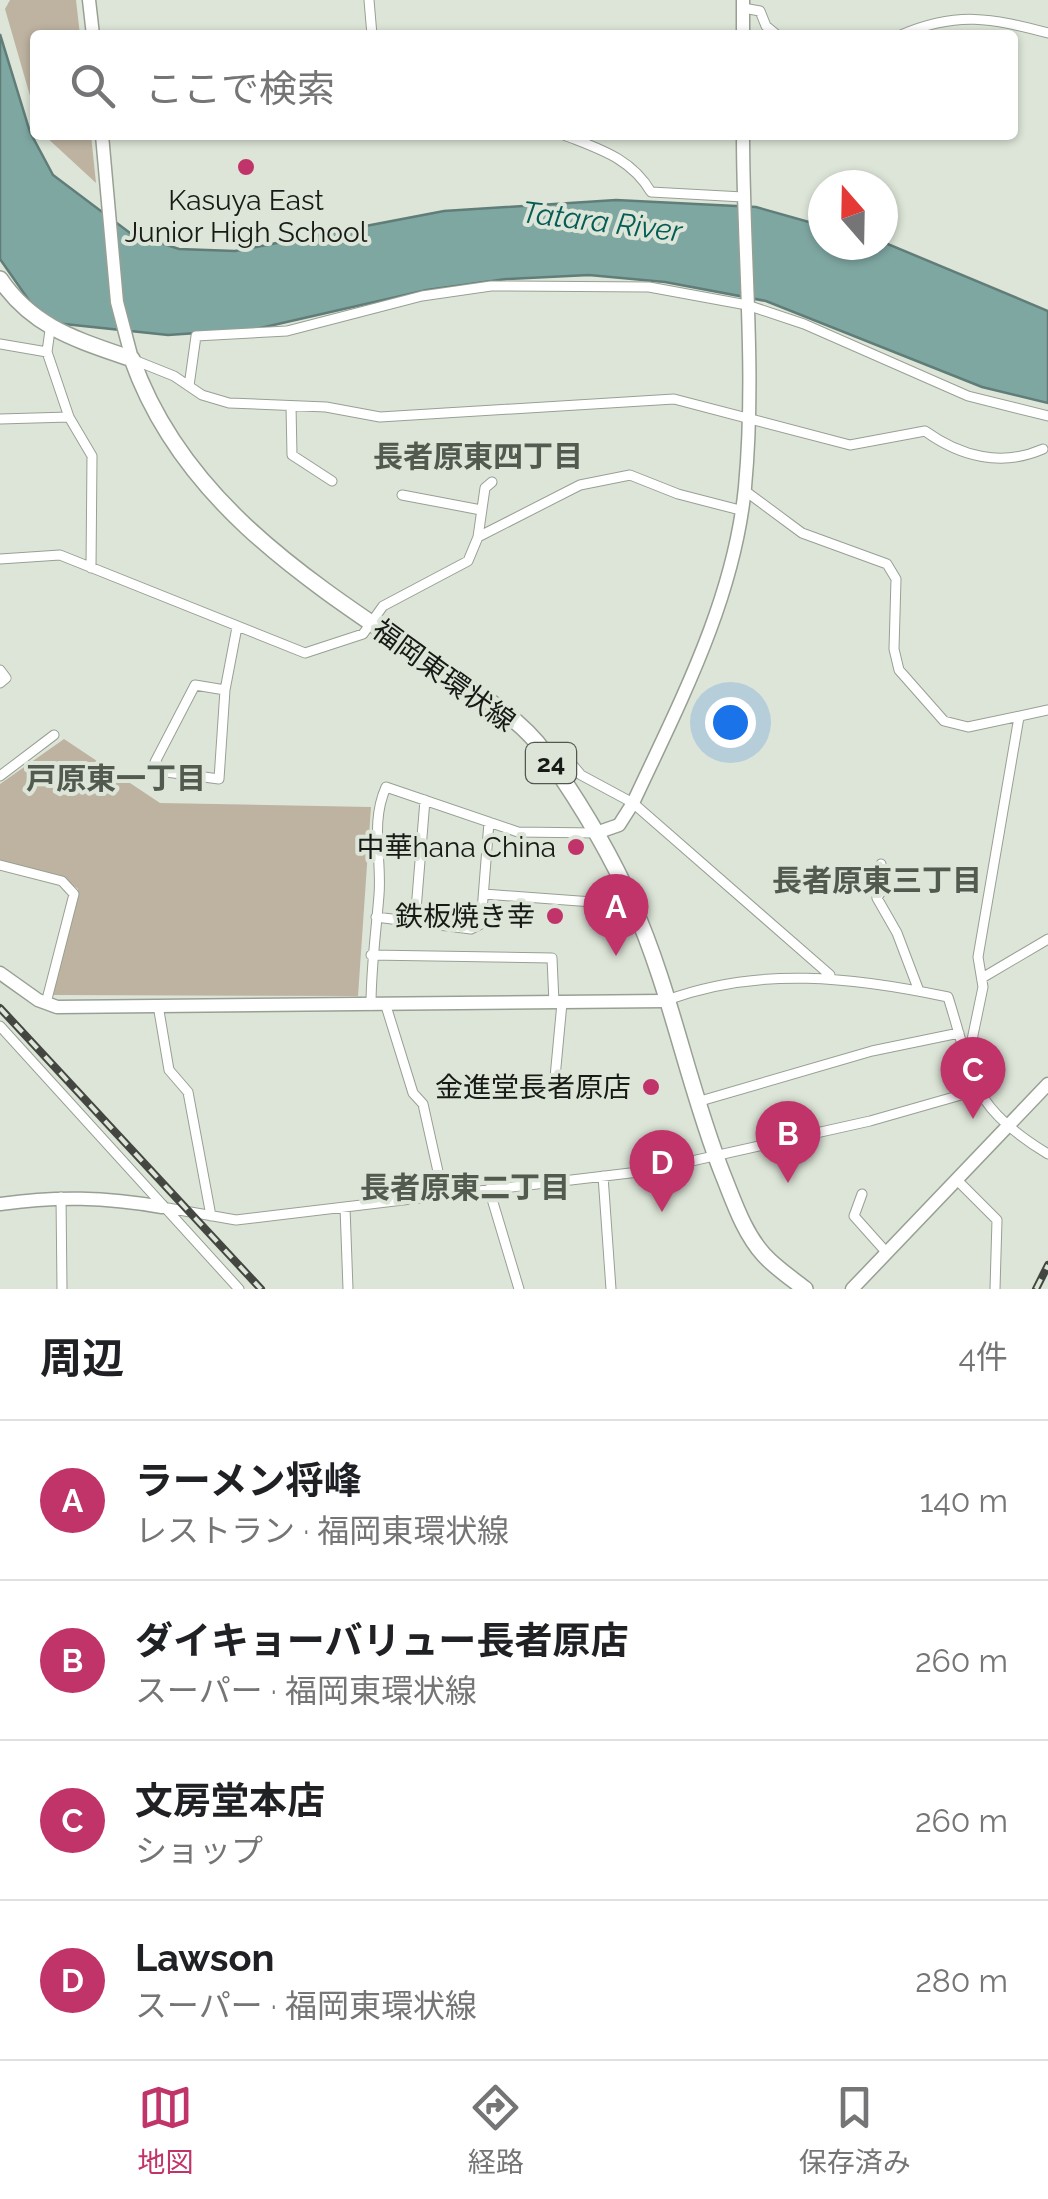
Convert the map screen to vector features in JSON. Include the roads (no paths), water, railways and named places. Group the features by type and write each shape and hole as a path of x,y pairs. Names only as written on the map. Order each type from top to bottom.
{"main road":[{"path":"0,279 26,313 50,330 132,360"},
{"name":"福岡東環状線","path":"132,360 151,408 196,478 258,541 498,710 542,749 596,832 633,905 715,1155 741,1220 764,1254 805,1289"}],"street":[{"path":"89,0 92,30"},
{"path":"369,0 372,30"},
{"path":"743,30 743,4 760,11 771,30"},
{"path":"911,30 932,21 991,17 1048,33"},
{"path":"102,140 124,336 132,360 229,403 292,406 380,418 674,399 850,445 925,431 962,453 984,458 1021,459 1043,450"},
{"path":"576,140 637,170 651,192 743,196"},
{"path":"443,1194 427,1118 413,1093 379,1005 370,955 376,918 380,801 386,787 518,832 596,832 619,825 633,803 708,642 744,490 748,416 743,140"},
{"path":"188,386 196,336 287,331 422,296 535,284 607,284 695,292 747,305 804,324 968,396 1048,416"},
{"path":"50,330 47,352 68,417 92,456 91,568"},
{"path":"0,344 47,352"},
{"path":"292,406 292,455 332,481"},
{"path":"0,419 68,417"},
{"path":"478,537 580,485 630,475 678,494 740,510"},
{"path":"0,559 60,555 305,653 363,634 383,606 468,560 478,537 485,488 492,482"},
{"path":"744,490 802,533 887,564 896,579 894,649 899,670 944,722 968,727 1048,710"},
{"path":"402,496 482,510"},
{"path":"225,690 195,686 155,762 166,772 219,778 225,690 237,627"},
{"path":"0,670 6,678 0,683"},
{"path":"968,1064 982,978 978,956 1019,718"},
{"path":"0,776 54,735"},
{"path":"566,758 581,774 633,803 830,975"},
{"path":"415,922 425,800"},
{"path":"376,918 470,929 481,924 489,822"},
{"path":"882,864 885,885 877,898 897,933 920,991"},
{"path":"0,865 62,881 74,894 46,1003"},
{"path":"484,894 633,905"},
{"path":"982,978 1048,940"},
{"path":"370,955 552,958 558,1003 554,1088"},
{"path":"0,973 57,1007 664,1001 735,981 830,975 948,997 975,1090 1006,1128 1048,1154"},
{"path":"158,1005 170,1070 188,1092 211,1216"},
{"path":"0,1026 238,1289"},
{"path":"698,1102 872,1050 960,1033"},
{"path":"852,1289 1048,1084"},
{"path":"0,1204 61,1196 102,1196 236,1220 604,1176 870,1121 975,1090"},
{"path":"604,1176 611,1289"},
{"path":"957,1180 997,1220 995,1289"},
{"path":"489,1190 519,1289"},
{"path":"862,1194 854,1216 887,1253"},
{"path":"61,1196 62,1289"},
{"path":"345,1207 348,1289"}],"water":[{"name":"Tatara River","path":"0,34 30,140 34,140 53,175 130,233 179,249 235,251 444,211 616,200 756,207 808,222 808,260 898,260 898,248 1048,311 1048,403 982,387 766,301 665,282 589,275 506,279 427,290 256,329 168,335 55,323 30,302 0,259"}],"railway":[{"path":"0,1008 261,1289"},
{"path":"1036,1289 1048,1265"}],"place":[{"name":"Kasuya East Junior High School","path":"246,167"},
{"name":"中華hana China","path":"576,847"},
{"name":"鉄板焼き幸","path":"555,916"},
{"name":"ラーメン将峰","path":"616,956"},
{"name":"金進堂長者原店","path":"651,1087"},
{"name":"文房堂本店","path":"973,1119"},
{"name":"ダイキョーバリュー長者原店","path":"788,1183"},
{"name":"Lawson","path":"662,1212"}],"district":[{"name":"長者原東四丁目","path":"478,457"},
{"name":"戸原東一丁目","path":"116,779"},
{"name":"長者原東三丁目","path":"877,881"},
{"name":"長者原東二丁目","path":"465,1188"}]}
